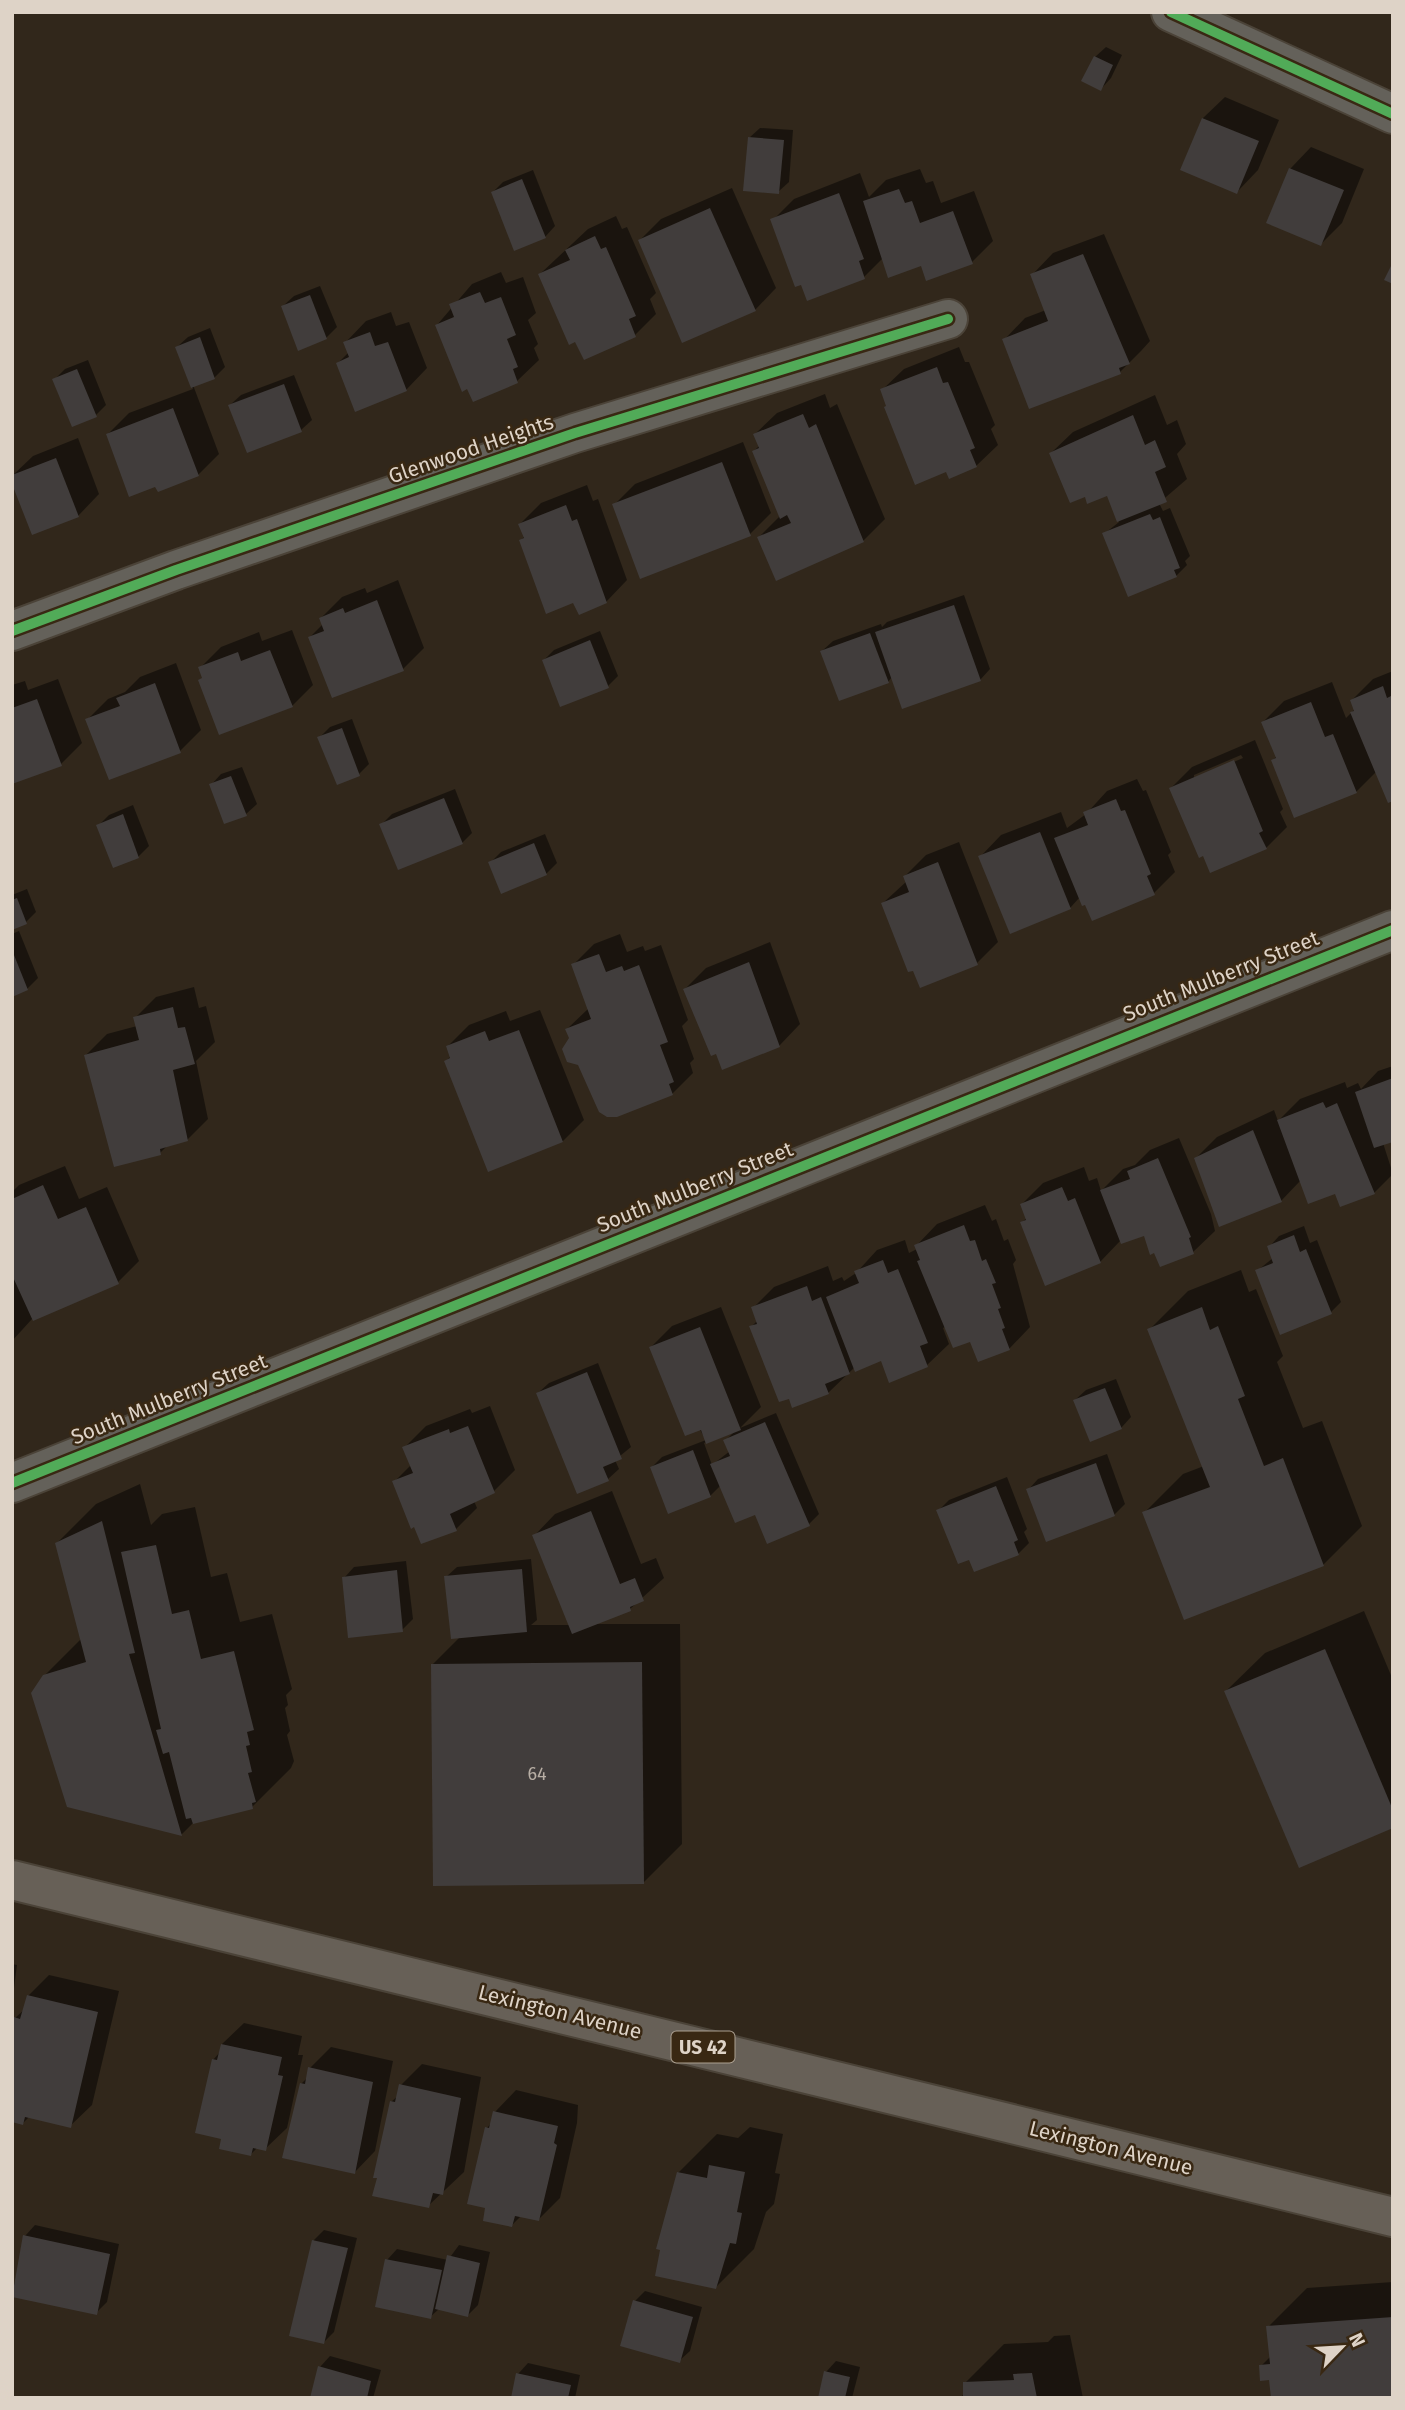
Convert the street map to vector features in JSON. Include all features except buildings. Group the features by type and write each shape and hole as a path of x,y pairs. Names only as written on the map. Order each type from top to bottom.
{"main road":[{"name":"Lexington Avenue","path":"12,1880 1393,2217"}],"street":[{"path":"1171,12 1393,114"},
{"name":"Glenwood Heights","path":"12,631 176,570 575,433 948,319"},
{"name":"South Mulberry Street","path":"12,1483 1393,930"}],"cycle path":[{"path":"1171,12 1393,114"},
{"path":"12,631 176,570 575,433 948,319"},
{"path":"12,1483 1393,930"}]}
